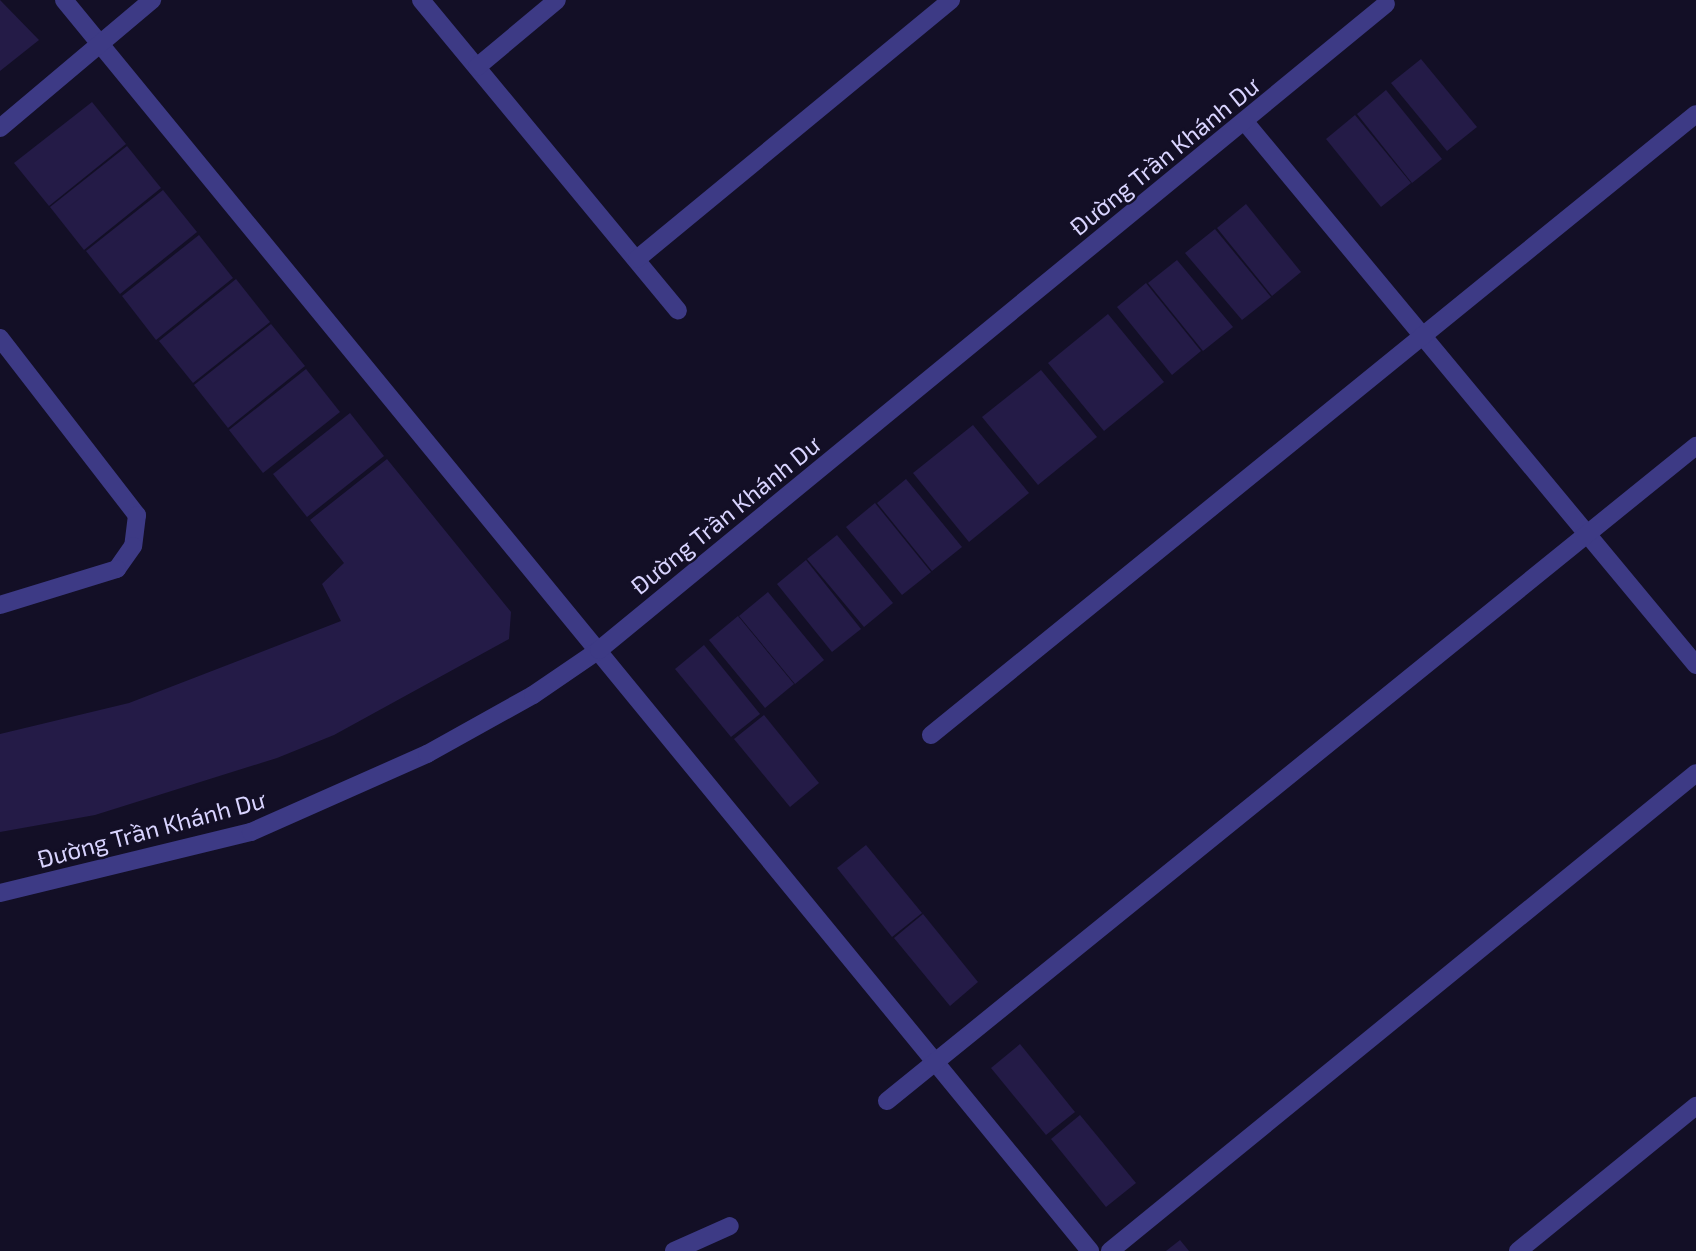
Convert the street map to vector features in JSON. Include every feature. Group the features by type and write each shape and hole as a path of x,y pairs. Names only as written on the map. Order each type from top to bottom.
{"street":[{"path":"64,0 599,650 932,1064 1090,1251"},
{"path":"0,128 152,0"},
{"path":"422,0 678,311"},
{"path":"477,67 557,0"},
{"path":"637,259 951,0"},
{"name":"Đường Trần Khánh Dư","path":"0,893 251,832 427,754 599,650 1386,4"},
{"path":"931,734 1426,337 1696,114"},
{"path":"1245,121 1590,532 1696,665"},
{"path":"0,338 137,515 133,546 106,576 0,605"},
{"path":"887,1101 1696,446"},
{"path":"1110,1251 1696,773"},
{"path":"1518,1251 1696,1106"},
{"path":"674,1251 730,1226"}],"building":[{"path":"0,0 39,40 0,71"},
{"path":"1421,59 1477,127 1447,151 1391,83"},
{"path":"1386,90 1442,159 1412,183 1357,114"},
{"path":"92,102 126,144 49,206 14,163"},
{"path":"1355,115 1411,183 1381,207 1326,139"},
{"path":"127,146 161,188 84,250 50,207"},
{"path":"163,190 197,232 120,294 86,251"},
{"path":"1246,204 1301,272 1272,296 1217,228"},
{"path":"1215,229 1271,297 1242,320 1185,253"},
{"path":"199,235 233,278 156,340 122,296"},
{"path":"1177,260 1233,327 1203,351 1148,283"},
{"path":"236,279 270,322 193,383 159,341"},
{"path":"1146,283 1201,351 1172,375 1117,307"},
{"path":"1108,314 1164,382 1104,431 1048,363"},
{"path":"271,324 305,366 228,428 194,385"},
{"path":"306,369 340,412 263,473 229,430"},
{"path":"1041,370 1097,437 1038,485 982,417"},
{"path":"350,413 384,456 307,517 273,474"},
{"path":"973,425 1029,493 969,542 913,473"},
{"path":"387,459 511,612 509,639 334,735 277,758 95,815 0,832 0,734 129,703 341,621 322,584 344,563 310,520"},
{"path":"906,479 962,547 932,571 877,503"},
{"path":"875,503 931,572 902,595 846,527"},
{"path":"837,535 893,603 864,627 807,559"},
{"path":"806,560 861,629 832,652 777,584"},
{"path":"768,592 824,660 795,684 739,616"},
{"path":"738,616 794,684 765,708 709,640"},
{"path":"704,645 760,714 731,737 675,669"},
{"path":"764,715 819,783 790,807 734,739"},
{"path":"866,845 922,913 892,937 837,868"},
{"path":"923,914 978,982 950,1006 894,938"},
{"path":"1020,1044 1075,1112 1046,1135 991,1068"},
{"path":"1080,1115 1136,1183 1106,1207 1051,1139"},
{"path":"1180,1240 1189,1251 1166,1251"}]}
